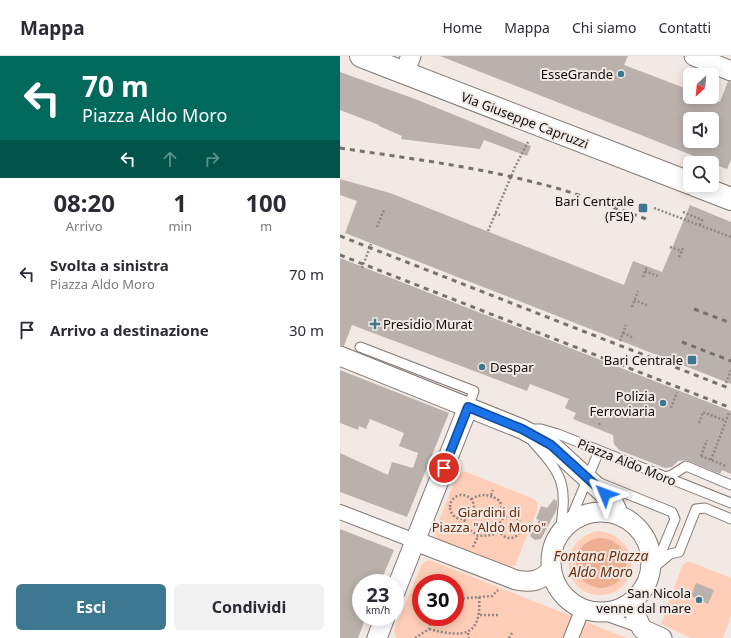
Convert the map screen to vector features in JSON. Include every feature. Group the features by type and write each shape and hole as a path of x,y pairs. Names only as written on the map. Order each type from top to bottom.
{"main road":[{"name":"Via Giuseppe Capruzzi","path":"361,56 408,64 683,180"},
{"path":"719,192 730,195"}],"street":[{"path":"694,56 731,71"},
{"name":"Piazza Aldo Moro","path":"340,356 522,429 551,445 613,502 619,515"},
{"path":"402,574 468,407"},
{"path":"340,512 516,580 527,582 538,580 551,570"},
{"name":"Piazza Aldo Moro","path":"593,512 606,512 619,515 633,522 643,534 649,547 653,571 643,589 635,599 616,610 581,613 563,594 556,583 551,570 551,557 554,544 564,528 580,516 593,512"},
{"path":"635,599 633,609 652,633"},
{"path":"571,638 581,613"},
{"path":"377,638 382,626"}],"lane":[{"path":"360,347 474,391 468,407"},
{"path":"522,429 546,456 560,478 565,499 564,528"},
{"name":"Piazza Aldo Moro","path":"522,429 541,429 731,503"},
{"path":"564,528 599,452"},
{"path":"664,477 672,475 686,466 731,484"},
{"path":"588,478 672,512 675,519 653,571"},
{"path":"681,553 696,509 705,508 731,519"},
{"path":"664,546 681,553"},
{"path":"653,571 670,554 681,553"},
{"path":"581,613 652,633"}],"path":[{"path":"488,231 528,142"},
{"path":"654,208 731,237"},
{"path":"377,227 384,210"},
{"path":"683,212 702,220 700,225"},
{"path":"495,213 500,215"},
{"path":"362,268 371,244"},
{"path":"670,246 682,251"},
{"path":"679,257 684,246"},
{"path":"643,277 647,266"},
{"path":"645,271 658,276"},
{"path":"632,307 638,291"},
{"path":"634,300 647,305"},
{"path":"620,341 626,325"},
{"path":"623,333 634,338"},
{"path":"726,383 728,374 731,370"},
{"path":"671,408 677,392"},
{"path":"699,423 703,412 726,421"},
{"path":"711,460 729,413"},
{"path":"700,461 707,440"},
{"path":"701,456 726,466"},
{"path":"491,495 493,490"},
{"path":"500,531 492,535 478,536 470,530 464,520 454,516 450,510 450,502 460,495 471,498 481,494 491,495 500,501 504,517 499,525 500,531 508,537 515,536 521,531 521,524 517,518 511,516 504,517"},
{"path":"464,520 474,513 475,505 471,498"},
{"path":"473,547 478,536"},
{"path":"464,598 492,596 498,590"},
{"path":"429,629 453,636 468,633 476,626 480,615 479,597"},
{"path":"480,615 498,615"},
{"path":"415,638 429,629 430,626"},
{"path":"468,633 468,638"},
{"path":"509,638 512,633"}],"green space":[{"name":"Giardini di Piazza \"Aldo Moro\"","path":"464,471 534,499 538,503 537,510 515,566 510,567 438,539 435,535 435,531 457,475"},
{"name":"Fontana Piazza Aldo Moro","path":"598,531 613,535 623,543 629,553 631,564 629,576 623,586 614,592 600,595 587,593 577,586 571,577 569,566 570,555 575,544 585,536","holes":["575,561 610,587 595,588 578,575"]},
{"name":"Giardini di Piazza \"Aldo Moro\"","path":"430,560 627,638 396,638 394,631 396,626 404,626 404,607 412,588 412,626 464,626 464,574 418,574 422,564"},
{"path":"686,562 691,562 731,578 731,615 723,638 691,638 661,624 682,566"}],"water":[{"name":"Fontana Piazza Aldo Moro","path":"606,538 611,539 619,545 625,553 625,573 619,581 611,587 596,588 591,587 583,581 577,573 576,558 577,553 583,545 591,539"}],"building":[{"path":"440,56 628,56 624,65 683,87 683,104 719,104 728,81 731,82 731,160 727,169 719,166 719,156 694,156"},
{"path":"340,72 415,99 531,146 527,156 484,140 480,149 401,139 402,136 379,125 340,110"},
{"path":"340,179 390,193 624,285 633,261 662,272 690,205 731,222 731,384 345,233 357,201 340,195"},
{"path":"340,258 731,411 731,474 722,470 720,474 686,460 678,461 672,467 665,468 619,450 614,444 613,435 573,419 576,413 565,408 569,399 530,384 527,391 352,325 344,346 340,345"},
{"path":"340,370 449,413 407,517 340,492 340,453 388,475 392,462 413,468 418,453 399,446 404,433 370,419 366,429 359,426 358,430 340,423"},
{"path":"554,499 557,501 557,509 541,539 535,540 531,537 530,533 539,520 536,519 541,506 547,508"},
{"path":"340,529 394,550 384,574 352,574 352,626 363,626 358,638 340,638"},
{"path":"696,583 714,590 708,604 691,596"}],"railway":[{"path":"340,148 439,163 513,177 565,191 649,220"},
{"path":"340,236 731,389"},
{"path":"340,255 731,408"},
{"path":"694,309 731,323"},
{"path":"682,342 731,361"}],"place":[{"name":"EsseGrande","path":"621,74"},
{"name":"Bari Centrale (FSE)","path":"643,208"},
{"name":"Presidio Murat","path":"375,324"},
{"name":"Bari Centrale","path":"692,360"},
{"name":"Despar","path":"482,367"},
{"name":"Polizia Ferroviaria","path":"663,403"},
{"name":"San Nicola venne dal mare","path":"699,600"}],"route":[{"path":"444,468 468,407 522,429 551,445 605,494"}]}
